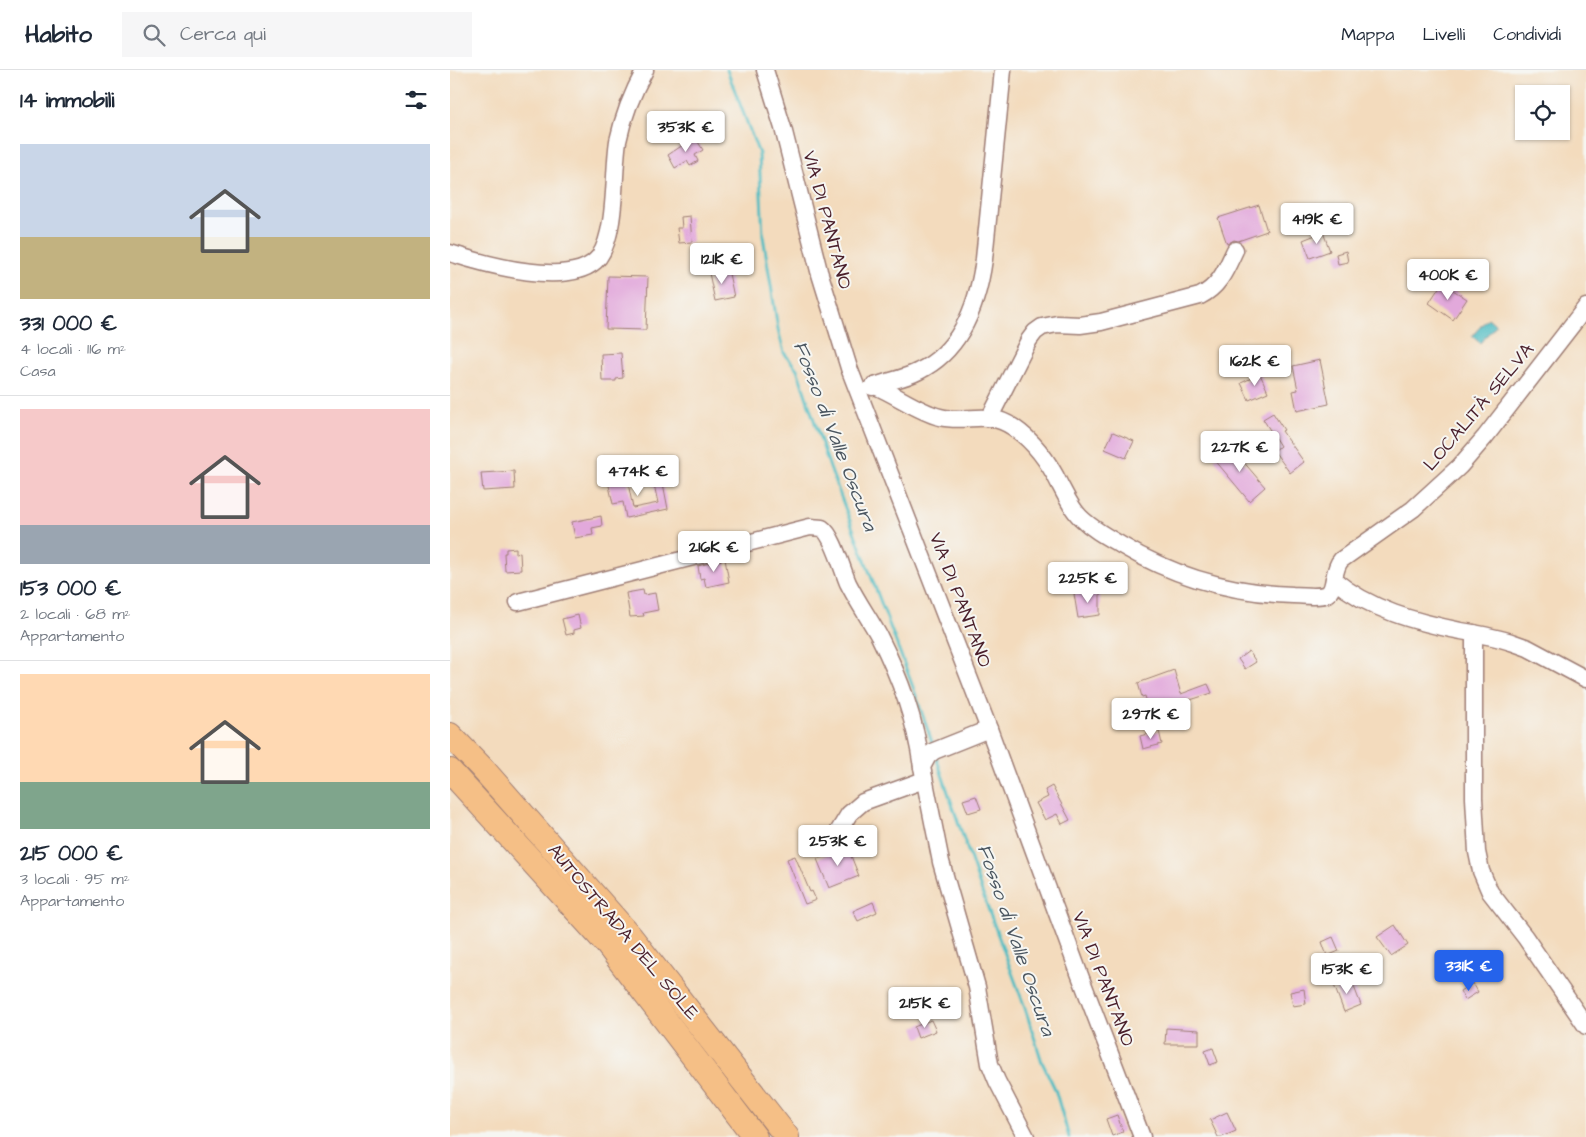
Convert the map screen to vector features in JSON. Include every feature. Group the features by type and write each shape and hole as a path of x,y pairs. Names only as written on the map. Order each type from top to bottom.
{"highway":[{"name":"AUTOSTRADA DEL SOLE","path":"450,735 488,775 630,936 787,1137"},
{"name":"AUTOSTRADA DEL SOLE","path":"450,771 607,944 755,1137"}],"street":[{"path":"450,253 487,263 541,273 577,271 594,261 602,251 609,229 619,140 634,93 645,70"},
{"name":"VIA DI PANTANO","path":"765,70 780,118 828,301 859,394 989,729 1142,1137"},
{"path":"859,394 875,386 914,374 935,362 954,342 973,306 980,285 984,259 1003,70"},
{"path":"990,418 1029,340 1038,329 1057,324 1080,325 1101,322 1200,296 1213,288 1221,278 1235,250"},
{"name":"LOCALITÀ SELVA","path":"875,386 928,413 942,418 990,418 1012,426 1038,448 1050,465 1072,506 1085,522 1098,532 1146,559 1180,574 1233,590 1322,595 1331,591 1335,570 1341,560 1413,510 1467,458 1586,307"},
{"path":"518,602 810,527 822,528 830,536 850,586 877,634 900,681 913,719 942,862 977,987 990,1064 1026,1137"},
{"path":"1334,580 1364,601 1386,611 1522,645 1586,679"},
{"path":"1474,633 1474,798 1477,852 1481,871 1490,892 1520,929 1586,1026"},
{"path":"834,837 849,814 863,802 923,774 928,756 934,751 989,729"}],"water":[{"path":"1488,318 1496,325 1480,343 1472,336"},
{"path":"1105,566 1107,578 1083,581 1081,569"}],"building":[{"path":"695,137 703,150 695,155 698,161 690,166 687,161 675,168 668,155"},
{"path":"1259,205 1267,231 1238,241 1234,240 1227,244 1218,218"},
{"path":"690,216 692,242 679,243 677,228 682,228 681,217"},
{"path":"1323,232 1330,251 1310,258 1303,240"},
{"path":"1346,251 1348,262 1338,264 1336,254"},
{"path":"728,269 734,297 715,301 709,273"},
{"path":"608,276 648,277 646,330 606,329"},
{"path":"1442,283 1467,299 1453,320 1429,303"},
{"path":"621,353 623,378 616,379 616,381 602,381 601,354"},
{"path":"1320,360 1329,404 1297,411 1293,391 1298,390 1293,366"},
{"path":"1260,374 1268,392 1249,400 1241,383"},
{"path":"1273,413 1284,430 1282,431 1304,462 1290,473 1274,451 1280,446 1263,419"},
{"path":"1113,432 1134,441 1126,458 1105,449"},
{"path":"1230,446 1265,487 1249,501 1214,459"},
{"path":"514,471 515,489 483,491 481,473"},
{"path":"661,473 668,509 626,518 623,502 613,504 608,481 627,478 633,508 658,503 652,475"},
{"path":"601,516 602,526 592,528 593,535 575,538 572,522"},
{"path":"516,548 516,554 520,553 521,570 505,571 504,553 506,553 506,549"},
{"path":"725,559 729,582 706,587 704,578 700,579 698,566"},
{"path":"1072,572 1074,582 1058,585 1056,575"},
{"path":"643,590 644,595 655,593 658,610 643,613 644,616 630,617 626,593"},
{"path":"1085,591 1086,594 1100,592 1100,615 1078,618 1074,594"},
{"path":"578,615 581,628 574,630 574,633 566,635 562,619"},
{"path":"1249,651 1256,662 1245,669 1238,659"},
{"path":"1174,670 1181,694 1208,684 1212,693 1150,713 1145,696 1142,697 1138,683"},
{"path":"1159,731 1162,744 1143,749 1140,736"},
{"path":"1052,786 1070,820 1062,824 1057,814 1045,820 1036,803 1048,797 1045,790"},
{"path":"976,796 981,809 968,813 963,800"},
{"path":"847,846 859,876 829,888 817,859"},
{"path":"795,856 810,892 812,891 816,900 805,904 787,859"},
{"path":"873,902 877,912 858,921 853,911"},
{"path":"1395,925 1408,945 1391,956 1377,937"},
{"path":"1333,937 1339,951 1327,956 1322,942"},
{"path":"1351,979 1361,1005 1344,1012 1334,985"},
{"path":"1473,983 1478,992 1465,1000 1460,991"},
{"path":"1304,989 1306,1004 1293,1006 1290,992"},
{"path":"931,1020 936,1031 918,1038 914,1027"},
{"path":"1166,1028 1199,1030 1199,1044 1165,1044"},
{"path":"1213,1048 1218,1062 1210,1065 1205,1051"},
{"path":"1227,1112 1236,1131 1218,1137 1210,1120"},
{"path":"1117,1115 1123,1132 1112,1136 1106,1119"}],"waterway":[{"name":"Fosso di Valle Oscura","path":"727,70 759,154 763,236 778,329 784,353 797,369 830,468 933,745"},
{"name":"Fosso di Valle Oscura","path":"936,757 983,895 1024,1005 1042,1062 1055,1089 1069,1137"}]}
